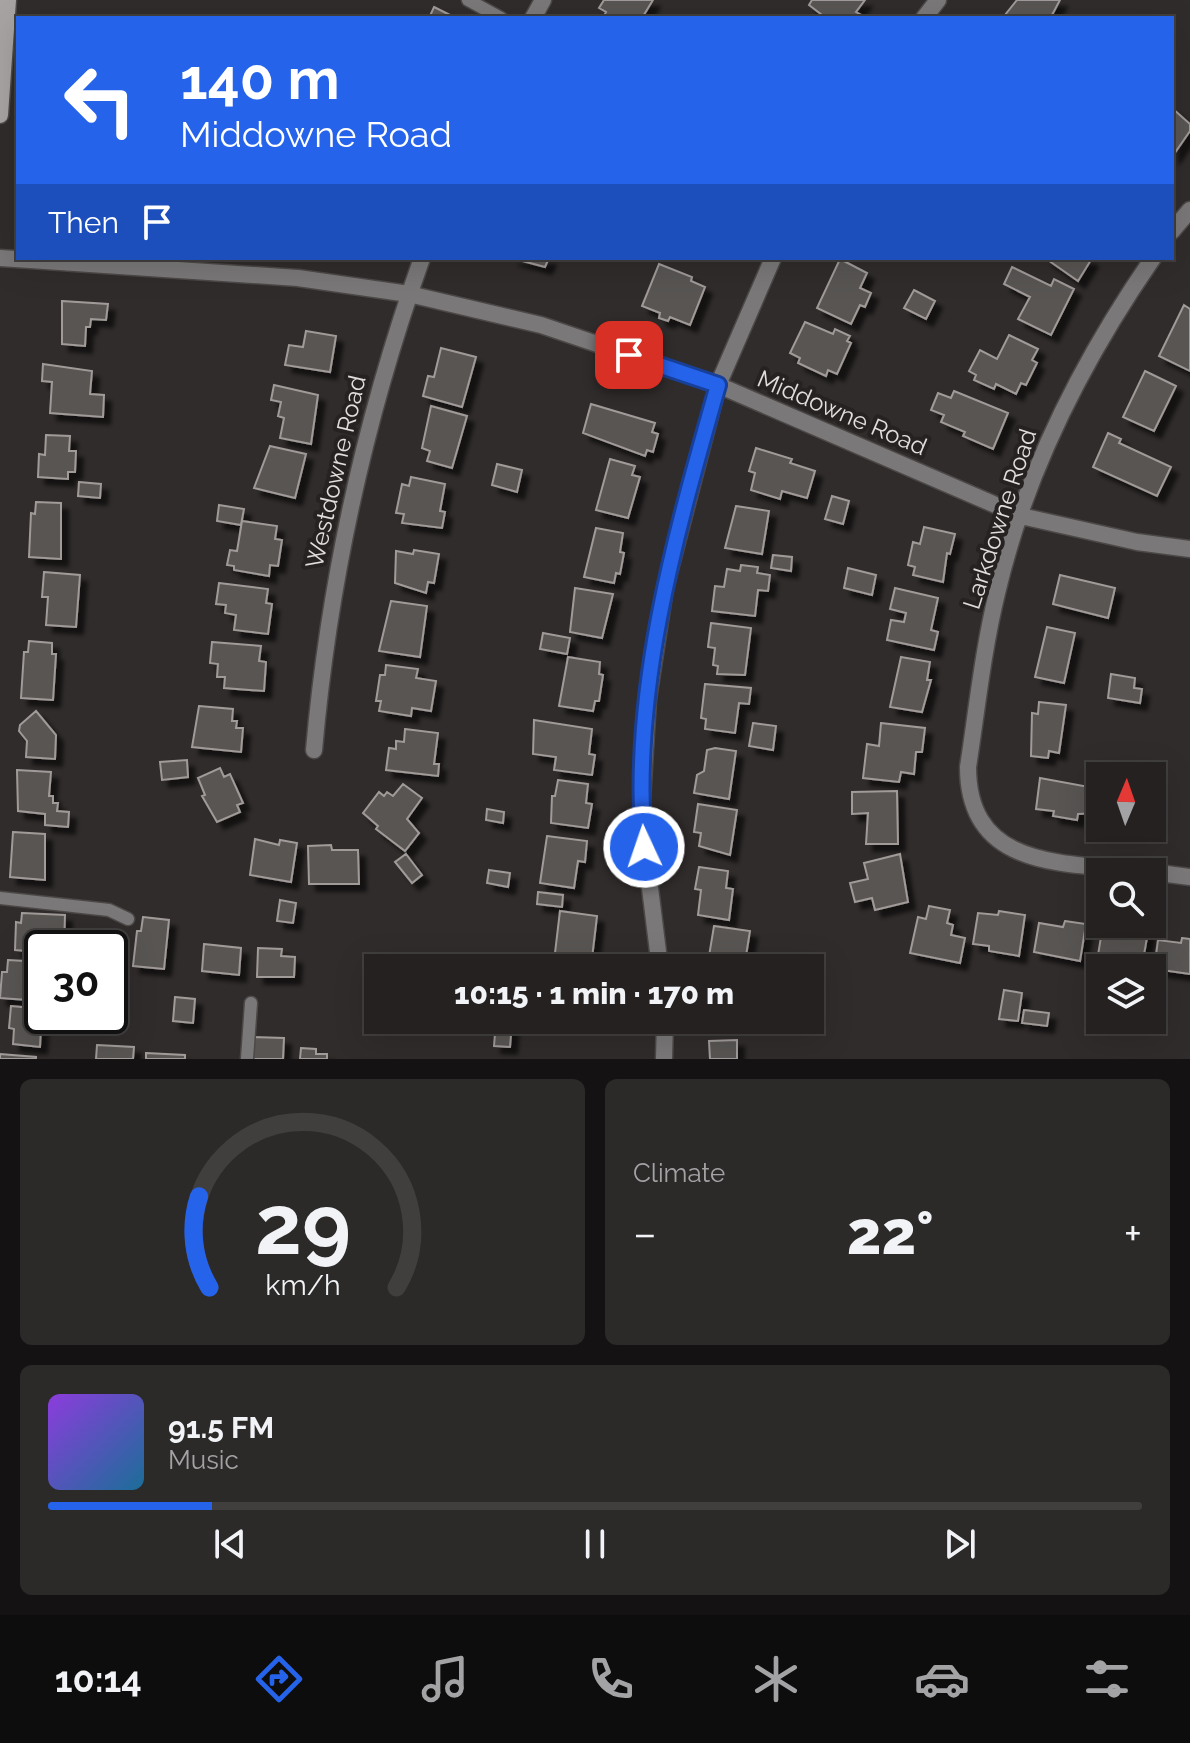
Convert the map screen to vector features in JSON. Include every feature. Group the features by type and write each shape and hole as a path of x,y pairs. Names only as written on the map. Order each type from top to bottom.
{"main road":[{"path":"0,115 8,0"}],"street":[{"path":"926,16 938,0"},
{"path":"1174,229 1190,210"},
{"name":"Middowne Road","path":"30,260 285,277 409,294 541,325 718,385 1021,516 1137,542 1190,549"},
{"name":"Westdowne Road","path":"314,750 343,531 367,431 421,260"},
{"path":"658,954 641,816 648,699 665,588 718,385 772,260"},
{"name":"Larkdowne Road","path":"1086,862 1012,850 988,833 976,816 968,795 968,767 997,590 1021,516 1064,407 1097,342 1152,260"},
{"path":"1166,874 1190,877"},
{"path":"664,1059 665,1034"}],"lane":[{"path":"468,0 497,16"},
{"path":"0,898 109,910 128,919"},
{"path":"247,1059 251,1003"}],"building":[{"path":"604,0 653,0 643,16 604,16 606,12 599,8"},
{"path":"812,0 865,0 856,12 863,16 823,16 809,5"},
{"path":"1017,0 1060,0 1053,16 1005,15"},
{"path":"434,7 452,16 430,16"},
{"path":"1174,110 1190,124 1190,131 1174,154"},
{"path":"519,260 548,260 545,267"},
{"path":"840,260 867,273 860,288 871,293 865,307 860,305 851,324 817,308"},
{"path":"1048,260 1091,260 1078,281"},
{"path":"659,264 692,277 691,281 705,287 690,325 670,317 668,321 659,318 660,313 642,306"},
{"path":"1012,267 1051,286 1054,279 1074,289 1051,335 1018,319 1030,297 1004,284"},
{"path":"914,290 935,301 926,319 904,308"},
{"path":"62,301 108,304 106,320 91,319 90,327 86,327 85,346 62,344"},
{"path":"1184,305 1190,309 1190,371 1159,356"},
{"path":"805,322 833,334 835,329 850,336 847,341 851,343 837,374 828,370 826,376 798,363 800,358 790,353"},
{"path":"306,331 336,336 330,372 285,365 289,345 303,347"},
{"path":"1009,335 1038,349 1032,360 1037,363 1026,385 1021,383 1016,394 996,384 994,389 974,380 976,375 969,371 980,350 997,359"},
{"path":"441,348 476,357 462,407 423,396 428,376 434,377"},
{"path":"43,364 92,371 90,394 104,395 103,417 50,413 52,382 42,381"},
{"path":"1145,371 1176,386 1154,431 1123,417"},
{"path":"274,385 318,395 311,444 280,438 284,418 278,416 281,402 271,400"},
{"path":"954,391 1008,413 993,449 963,436 965,432 941,422 944,415 931,410 938,393 951,398"},
{"path":"591,404 655,423 652,432 658,434 653,452 647,450 645,456 583,433"},
{"path":"431,406 467,416 452,468 427,461 430,451 422,448"},
{"path":"1108,433 1121,439 1119,443 1171,467 1157,496 1093,467"},
{"path":"46,435 70,436 69,451 76,451 75,472 68,472 68,479 38,477 39,454 45,455"},
{"path":"270,446 306,454 295,498 254,488"},
{"path":"756,448 792,459 790,463 815,471 807,498 782,491 780,499 751,490 755,473 749,471"},
{"path":"610,459 635,466 632,475 640,477 628,518 596,510"},
{"path":"497,464 522,470 517,492 492,485"},
{"path":"411,477 445,484 440,511 445,512 442,528 402,523 404,514 396,513 402,484 409,486"},
{"path":"79,482 101,484 100,498 78,496"},
{"path":"832,496 849,501 843,524 825,519"},
{"path":"36,502 61,503 61,559 29,557 31,513 35,514"},
{"path":"219,505 244,509 241,525 217,521"},
{"path":"736,506 769,511 762,554 725,548"},
{"path":"242,521 277,526 275,539 282,540 278,566 270,565 269,576 234,570 234,566 227,565 230,550 237,551"},
{"path":"924,527 955,534 950,554 947,553 943,582 913,575 915,567 908,565 913,542 920,544"},
{"path":"596,528 623,533 620,552 624,553 620,574 616,573 614,583 584,577"},
{"path":"414,550 439,554 434,583 428,582 426,593 395,583 396,551 413,554"},
{"path":"773,555 792,557 791,571 771,568"},
{"path":"741,565 758,567 757,573 770,575 768,591 758,590 755,616 712,611 715,586 724,587 727,569 740,571"},
{"path":"848,568 876,575 872,595 844,588"},
{"path":"44,572 80,575 76,627 46,625 48,597 42,597"},
{"path":"1060,575 1115,588 1108,618 1053,604"},
{"path":"219,583 268,589 266,603 272,604 268,634 234,630 236,615 225,613 226,605 216,604"},
{"path":"575,588 613,594 602,638 570,632"},
{"path":"895,588 938,598 931,630 938,632 934,650 887,640 891,620 904,622 906,613 890,609"},
{"path":"391,601 427,606 420,657 379,651"},
{"path":"711,623 751,628 745,675 717,674 718,666 713,665 715,648 708,647"},
{"path":"1047,627 1075,633 1064,683 1035,677"},
{"path":"543,633 570,638 567,654 540,649"},
{"path":"29,641 52,643 52,654 56,654 53,700 21,698 24,652 28,652"},
{"path":"212,642 261,646 259,661 266,662 264,691 224,688 225,677 217,677 218,664 210,663"},
{"path":"568,657 600,662 599,674 603,675 599,701 595,701 593,711 559,706"},
{"path":"901,657 930,662 927,680 931,680 922,712 890,707"},
{"path":"386,665 418,669 416,678 436,681 431,711 412,708 411,716 379,711 381,701 376,701 380,675 385,675"},
{"path":"1111,674 1135,678 1134,688 1142,689 1140,703 1108,698"},
{"path":"705,684 751,688 749,704 739,703 735,733 705,729 706,719 701,718"},
{"path":"1039,702 1066,705 1059,753 1049,751 1048,758 1031,756 1032,713 1038,714"},
{"path":"199,706 233,709 232,721 237,721 236,728 243,728 241,752 192,747"},
{"path":"36,711 56,735 55,759 26,757 27,741 19,731 20,725"},
{"path":"534,720 592,729 589,754 595,755 592,775 554,770 556,757 533,754"},
{"path":"753,723 776,726 773,750 749,746"},
{"path":"881,723 925,728 922,752 916,752 914,774 901,772 899,782 863,778 867,744 879,746"},
{"path":"405,729 438,733 434,764 439,764 438,776 386,770 389,748 396,749 396,741 404,742"},
{"path":"707,750 736,751 729,799 694,793 697,775 704,771"},
{"path":"187,760 188,777 162,780 160,762"},
{"path":"220,768 224,777 230,774 243,803 237,805 240,812 217,822 202,796 205,795 198,778"},
{"path":"17,770 51,772 49,796 53,796 53,803 58,803 57,811 69,812 68,827 45,825 45,814 18,811"},
{"path":"1040,778 1086,786 1086,814 1078,814 1077,820 1053,816 1054,811 1036,809"},
{"path":"558,780 588,784 586,803 592,804 588,828 551,823 552,796 555,796"},
{"path":"403,784 422,798 407,819 419,833 405,851 376,829 378,826 363,813 379,792 384,796 387,792 393,796"},
{"path":"897,791 898,844 866,844 868,813 852,814 852,792"},
{"path":"698,804 737,810 730,855 699,846 701,833 694,832"},
{"path":"487,809 504,812 503,823 486,820"},
{"path":"13,832 45,834 45,880 10,877"},
{"path":"547,836 587,841 585,862 578,861 574,888 540,883"},
{"path":"255,839 279,845 280,840 297,843 291,882 250,875"},
{"path":"331,845 332,850 358,850 359,884 309,884 308,846"},
{"path":"406,854 422,875 412,883 395,862"},
{"path":"900,854 908,902 875,910 872,898 855,902 850,883 868,879 864,863"},
{"path":"699,867 728,871 726,888 733,889 729,920 698,915 701,890 695,889"},
{"path":"489,870 510,873 508,887 487,883"},
{"path":"538,892 563,895 562,907 537,904"},
{"path":"280,900 296,903 293,923 277,921"},
{"path":"929,906 950,910 947,923 953,925 951,935 965,938 960,963 910,953 918,917 926,919"},
{"path":"560,911 597,916 592,954 555,953"},
{"path":"999,911 1025,915 1019,956 989,951 989,946 973,944 978,913 998,915"},
{"path":"22,913 65,915 65,930 24,930 24,951 15,950 16,922 21,923"},
{"path":"143,917 169,920 164,969 133,966 137,931 141,931"},
{"path":"1065,921 1086,924 1080,961 1034,952 1039,923 1063,927"},
{"path":"714,926 750,931 746,954 709,954"},
{"path":"1101,938 1147,938 1144,954 1098,954"},
{"path":"1182,938 1190,939 1190,974 1166,971 1166,954 1156,954 1158,940 1181,943"},
{"path":"204,944 241,948 239,975 202,971"},
{"path":"258,948 282,949 281,956 295,957 294,977 257,977"},
{"path":"8,960 24,961 24,1000 0,998 2,972 7,972"},
{"path":"1004,990 1022,993 1018,1021 999,1019"},
{"path":"175,997 195,999 193,1023 173,1021"},
{"path":"11,1006 24,1007 24,1034 41,1034 40,1047 13,1044 14,1029 9,1028"},
{"path":"1024,1010 1049,1013 1047,1026 1022,1023"},
{"path":"495,1034 511,1034 510,1047 494,1046"},
{"path":"253,1037 284,1038 283,1059 252,1059"},
{"path":"737,1040 737,1059 710,1059 709,1041"},
{"path":"97,1045 134,1047 133,1059 96,1059"},
{"path":"301,1048 316,1049 316,1054 327,1054 327,1059 300,1059"},
{"path":"146,1053 185,1055 185,1059 146,1059"},
{"path":"0,1054 36,1057 36,1059 0,1059"}],"route":[{"path":"629,355 718,385 688,490 665,588 648,699 644,748 641,816 644,847"}]}
